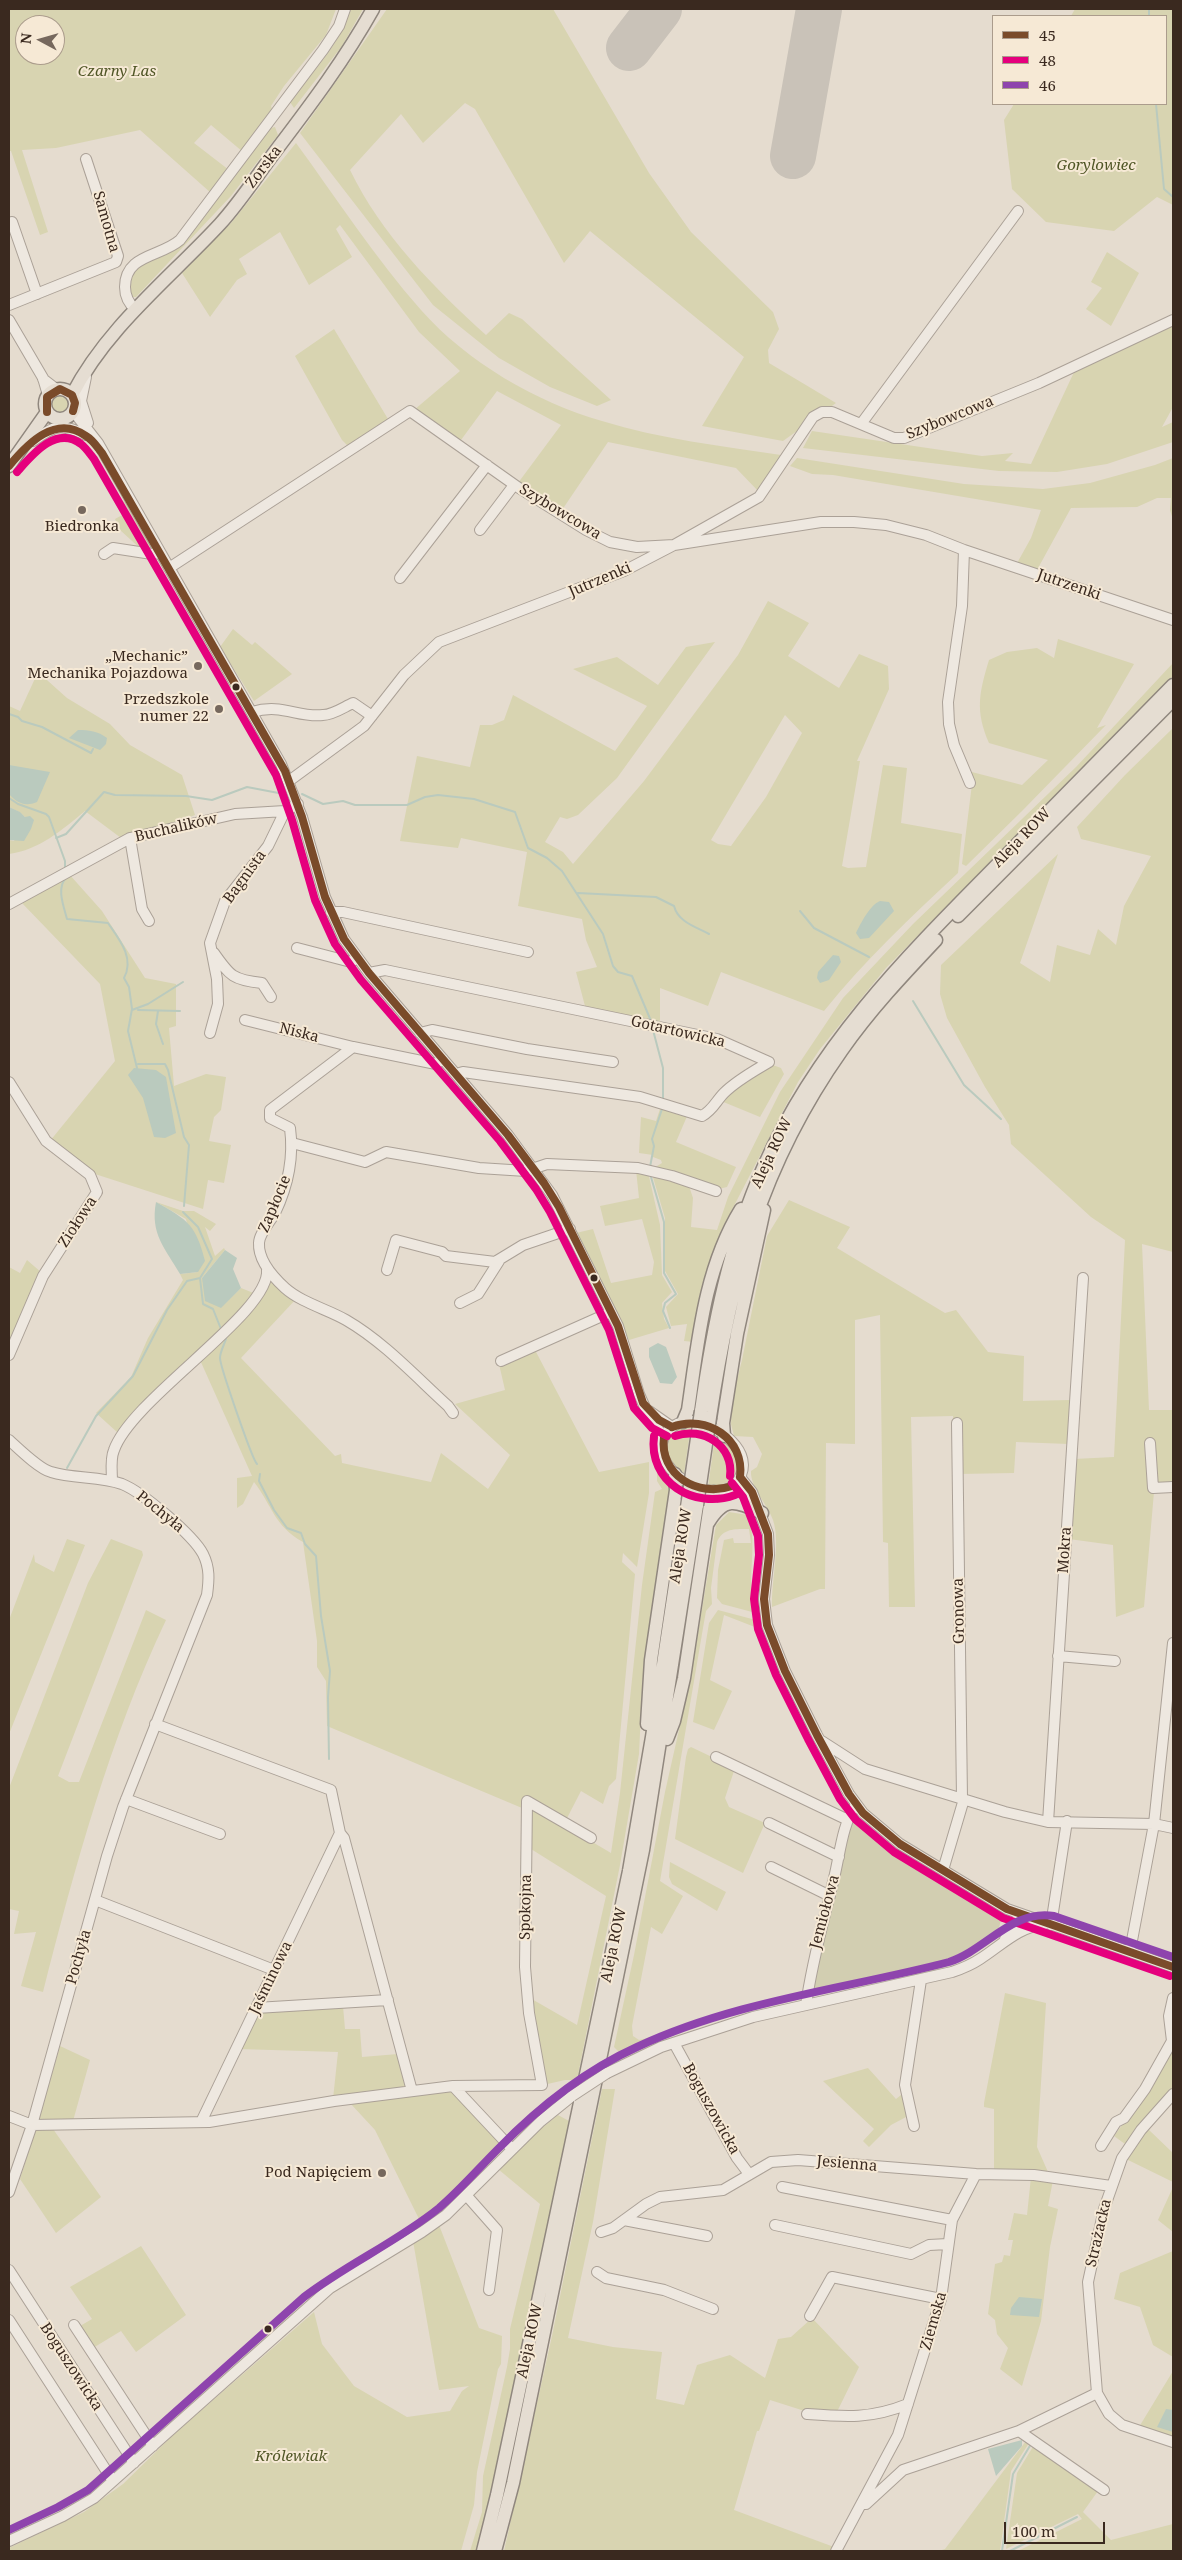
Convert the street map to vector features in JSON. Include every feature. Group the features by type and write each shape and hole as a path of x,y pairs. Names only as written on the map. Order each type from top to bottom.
{"main road":[{"name":"Żorska","path":"60,392 92,362 136,310 221,223 308,110 340,65 373,9"},
{"name":"Żorska","path":"60,392 93,354 114,335"},
{"path":"12,462 75,403 60,392 45,402 60,415"},
{"path":"12,462 60,415"},
{"name":"Aleja ROW","path":"495,2551 513,2483 625,1942 725,1280 739,1232 757,1184 783,1127 834,1043 880,987 1173,685"},
{"name":"Aleja ROW","path":"705,1414 736,1277 748,1235 770,1179 814,1092 864,1021 943,931 1173,700"},
{"path":"724,1436 722,1423 737,1334 770,1179"},
{"path":"677,1424 688,1410 704,1308 714,1269 731,1225 757,1184"},
{"path":"653,1765 647,1700 651,1660 676,1490 676,1474"},
{"path":"653,1765 674,1721 681,1694 707,1525 714,1492"},
{"path":"707,1525 718,1509 730,1503 760,1509"},
{"name":"Aleja ROW","path":"483,2551 499,2486 575,2121 653,1765"}],"street":[{"name":"Żorska","path":"136,310 130,304 125,292 125,282 130,268 142,258 170,248 180,240 335,34 345,9"},
{"name":"Samotna","path":"9,306 116,262 118,256 86,159"},
{"path":"861,424 1018,212"},
{"path":"12,222 37,294"},
{"path":"9,320 43,378 60,392"},
{"name":"Szybowcowa","path":"169,568 410,411 514,485 586,530 610,542 637,547 674,545 759,497 814,417 822,412 832,412 894,438 904,438 1039,383 1173,320"},
{"path":"92,362 83,386 81,401 90,435 169,568 290,781 331,912 357,958 456,1074 533,1168 552,1196 623,1338 637,1390 651,1421 664,1437"},
{"path":"60,415 90,435"},
{"path":"33,441 59,426 68,427 90,435"},
{"path":"400,578 487,465"},
{"path":"480,530 514,485"},
{"name":"Jutrzenki","path":"290,781 364,726 404,675 440,642 616,574 674,545 812,523 854,522 886,525 926,535 964,550 1173,620"},
{"path":"104,554 112,548 152,554 160,553"},
{"path":"964,550 962,606 948,702 949,724 954,745 970,783"},
{"path":"252,712 263,709 284,708 324,716 353,703 372,716"},
{"name":"Buchalików","path":"9,904 130,838 235,814 285,810 298,804"},
{"name":"Bagnista","path":"210,1033 218,1004 217,979 210,943 225,901 268,846 285,810"},
{"path":"130,838 142,909 149,920"},
{"path":"331,912 343,912 528,952"},
{"path":"297,948 351,962 357,958"},
{"path":"212,950 229,974 247,982 262,983 271,996"},
{"name":"Gotartowicka","path":"369,973 385,970 717,1039 770,1062 743,1077 722,1094 710,1112 702,1116 640,1097 463,1072 456,1074"},
{"name":"Niska","path":"245,1020 353,1047"},
{"path":"420,1033 432,1030 527,1050 613,1062"},
{"path":"443,1060 436,1064 353,1047 270,1110 270,1118 290,1128 292,1143 365,1162 386,1152 479,1168 526,1171 547,1164 638,1168 672,1176 716,1190"},
{"name":"Ziołowa","path":"9,1082 46,1141 90,1175 98,1192 44,1276 9,1355"},
{"name":"Zapłocie","path":"292,1143 290,1175 275,1213 259,1241 260,1254 267,1269 287,1289 346,1320 373,1339 448,1406 453,1413"},
{"path":"460,1303 478,1294 500,1261 523,1245 570,1229"},
{"path":"387,1270 396,1240 456,1258 500,1261"},
{"path":"9,1440 49,1472 112,1481 113,1452 123,1434 176,1376 232,1325 261,1293 268,1278 267,1269"},
{"name":"Mokra","path":"1048,1822 1083,1278"},
{"path":"501,1361 611,1312"},
{"path":"645,1407 659,1420 677,1424 696,1422 733,1442 740,1451 743,1463 740,1476 732,1486 714,1492 703,1490 666,1466 661,1449 664,1437 677,1424"},
{"name":"Gronowa","path":"943,1870 963,1799 957,1423"},
{"path":"1150,1443 1152,1488 1173,1487"},
{"path":"740,1476 752,1492 760,1509 769,1540 764,1599 766,1621 785,1671 819,1739 856,1804 888,1836 1003,1907 1173,1967"},
{"name":"Pochyła","path":"9,2192 32,2124 95,1900 126,1799 207,1595 210,1574 202,1553 187,1535 149,1500 124,1485 112,1481"},
{"path":"732,1486 760,1509"},
{"path":"1130,1951 1154,1824 1173,1644"},
{"path":"1058,1656 1115,1661"},
{"path":"155,1724 327,1788 333,1793 340,1833 344,1838 412,2091"},
{"path":"819,1739 865,1768 1005,1812 1048,1822 1154,1824 1173,1828"},
{"path":"716,1757 848,1820"},
{"path":"126,1799 220,1834"},
{"name":"Spokojna","path":"453,2086 542,2085 530,2022 525,1967 527,1801 591,1838"},
{"name":"Jemiołowa","path":"806,2005 819,1931 830,1896 848,1820 856,1804"},
{"path":"1050,1924 1068,1821"},
{"path":"769,1823 839,1857"},
{"name":"Jaśminowa","path":"201,2122 340,1833"},
{"path":"771,1867 830,1896"},
{"path":"95,1900 274,1970"},
{"path":"1021,1930 1023,1915"},
{"path":"1006,1939 1023,1915"},
{"path":"9,2541 63,2516 94,2498 330,2288 430,2227 467,2196 512,2149 572,2096 607,2073 674,2043 753,2017 921,1980 967,1966 1021,1930 1034,1925 1050,1924"},
{"path":"914,2126 905,2085 921,1980"},
{"path":"1101,2146 1116,2122 1124,2118 1145,2089 1172,2041 1169,2016 1173,1998"},
{"path":"256,2008 388,2000"},
{"name":"Boguszowicka","path":"674,2043 737,2158 749,2174"},
{"path":"9,2116 32,2124 201,2122 453,2086 512,2149"},
{"name":"Strażacka","path":"1173,2094 1141,2130 1122,2158 1111,2186 1088,2282 1097,2393 1109,2414 1122,2425 1173,2442"},
{"name":"Jesienna","path":"601,2232 660,2197 723,2190 743,2181 749,2174 771,2162 798,2160 976,2174 1034,2175 1111,2186"},
{"name":"Ziemska","path":"836,2551 883,2467 898,2435 941,2299 952,2220 976,2174"},
{"path":"782,2187 952,2220"},
{"path":"467,2196 497,2230 489,2290"},
{"path":"624,2220 706,2236"},
{"path":"775,2225 912,2254 929,2245 948,2244"},
{"name":"Boguszowicka","path":"9,2270 134,2463"},
{"path":"597,2272 606,2278 664,2290 713,2308"},
{"path":"810,2316 832,2277 941,2299"},
{"name":"Boguszowicka","path":"9,2320 114,2481"},
{"name":"Boguszowicka","path":"74,2325 153,2446"},
{"path":"883,2467 896,2475 910,2468 1018,2431 1097,2393"},
{"path":"807,2414 864,2417 885,2413 908,2404"},
{"path":"1018,2431 1104,2490"},
{"name":"Ziemska","path":"859,2511 896,2475"}],"green space":[{"name":"Czarny Las","path":"9,9 336,9 326,35 284,86 271,106 273,112 243,152 211,125 194,143 229,170 211,193 140,130 56,148 22,150 48,232 40,235 11,151 9,151"},
{"path":"350,9 363,9 342,46 294,108 290,102 333,46 346,22"},
{"path":"387,9 553,9 649,173 691,232 773,312 779,329 768,350 769,363 836,403 783,441 702,426 744,357 590,231 564,263 475,109 465,103 423,143 401,114 350,170 377,216 393,238 428,279 486,335 509,313 522,319 611,400 597,406 550,387 499,358 433,305 300,133"},
{"name":"Gorylowiec","path":"1075,9 1173,9 1173,205 1157,197 1114,231 1046,222 1012,189 1004,120 1013,105 1167,105 1167,15 1072,15"},
{"path":"275,127 278,135 231,196 136,297 130,297 132,274 135,268 150,259 175,249 271,128"},
{"path":"296,143 372,249 404,290 439,329 459,347 504,378 552,403 577,413 646,433 781,455 758,491 736,468 608,442 562,510 518,483 561,425 497,391 461,440 414,410 460,371 419,332 340,225 336,229 352,257 309,285 280,232 239,259 247,274 237,280 210,317 182,273 231,223"},
{"path":"1107,252 1139,273 1111,326 1086,309 1102,288 1091,282"},
{"path":"1173,325 1173,407 1162,427 1173,422 1173,442 1107,464 1057,472 999,471 803,448 812,431 982,456 1013,453 1005,461 1031,464 1075,370"},
{"path":"334,329 388,419 349,447 342,440 295,356"},
{"path":"60,393 70,400 71,404 64,414 60,415 50,408 49,404 56,394"},
{"path":"797,458 964,484 1043,489 1090,483 1155,465 1173,458 1173,520 1170,510 1171,498 1157,498 1137,507 1071,508 1037,570 1016,565 1031,538 1041,510 833,475 812,474 790,466"},
{"path":"116,498 129,505 154,549 143,551 120,530 115,519 126,513"},
{"path":"768,601 809,623 788,656 839,688 859,654 888,666 889,689 857,761 860,761 842,866 848,868 866,867 883,765 907,768 901,823 962,834 958,873 905,923 824,1011 721,972 708,1006 660,988 660,1025 585,1006 576,972 597,967 586,940 582,919 518,906 527,852 461,838 458,848 400,841 417,756 470,767 480,725 492,725 504,720 513,695 615,751 647,706 573,669 617,657 658,685 686,647 715,642 617,778 578,815 567,819 560,817 545,842 563,852 573,864 644,781 738,655","holes":["785,715 802,733 766,797 731,846 718,844 711,840"]},
{"path":"233,629 252,645 255,642 292,674 254,701 220,647"},
{"path":"1058,639 1134,664 1097,728 1106,725 966,866 962,864 972,784 968,771 1022,785 1048,760 989,743 982,721 980,702 989,660 1007,652 1037,648 1054,658"},
{"path":"1173,663 1173,676 886,968 820,1049 798,1082 721,1231 700,1294 694,1342 684,1341 687,1324 671,1326 666,1307 678,1294 665,1271 665,1218 652,1174 689,1186 693,1198 691,1227 717,1230 728,1197 780,1092 843,998 913,924 1076,767"},
{"path":"38,672 67,698 110,724 130,745 182,775 195,815 166,826 121,838 85,811 59,832 40,844 9,854 9,840 14,841 25,817 9,807 9,706 20,711"},
{"path":"1172,729 1173,1252 1142,1244 1149,1410 1173,1410 1173,1484 1154,1492 1144,1607 1116,1617 1113,1545 1069,1539 1074,1459 1114,1457 1125,1240 1091,1217 1011,1144 1009,1125 985,1087 947,1018 940,994 941,965 1058,854 1020,963 1050,982 1057,945 1090,955 1098,929 1116,945 1124,906 1151,856 1081,839 1077,827 1125,775"},
{"path":"69,874 102,911 145,978 176,984 176,1026 169,1028 174,1086 206,1074 226,1077 221,1110 214,1117 209,1141 231,1145 224,1183 208,1180 203,1209 95,1174 50,1141 115,1061 100,984 21,902"},
{"path":"770,1064 781,1068 784,1074 760,1117 721,1101 723,1097"},
{"path":"661,1106 688,1114 676,1142 736,1167 727,1187 718,1189 652,1169 662,1163 661,1160 653,1157 653,1155 639,1153 641,1117 656,1121"},
{"path":"636,1170 648,1172 660,1225 662,1275 672,1292 662,1303 664,1319 669,1328 629,1340 576,1233 593,1229 611,1283 652,1275 654,1262 642,1219 605,1226 600,1206 639,1198"},
{"path":"789,1200 850,1227 837,1248 945,1313 956,1310 988,1352 1024,1356 1023,1401 1071,1400 1069,1444 1016,1442 1014,1473 959,1474 961,1420 953,1421 953,1416 911,1417 915,1607 889,1607 888,1543 883,1542 880,1315 855,1320 855,1444 826,1443 825,1589 820,1589 772,1607 776,1551 775,1530 771,1514 756,1490 751,1477 751,1471 757,1467 762,1454 753,1437 734,1436 731,1424 732,1399 742,1360 767,1236"},
{"path":"156,1202 183,1211 194,1211 216,1224 210,1231 205,1227 215,1256 224,1248 225,1250 202,1278 221,1307 241,1288 256,1294 118,1433 96,1413 131,1377 148,1338 183,1280 180,1274 198,1272 186,1219"},
{"path":"27,1260 42,1273 9,1347 9,1267 20,1273"},
{"path":"273,1280 297,1298 241,1358 335,1456 341,1454 342,1463 431,1482 441,1453 488,1489 510,1455 455,1404 505,1390 499,1364 535,1350 599,1472 649,1462 649,1493 637,1567 623,1553 622,1562 635,1574 616,1779 609,1786 603,1804 581,1791 565,1822 529,1798 522,1808 327,1726 326,1681 317,1667 317,1641 303,1542 293,1536 279,1522 254,1482 243,1504 237,1508 237,1478 252,1476 200,1360 257,1302"},
{"path":"691,1425 684,1474 670,1460 666,1446 674,1433 681,1428"},
{"path":"715,1437 733,1451 738,1467 736,1475 730,1481 708,1487"},
{"path":"657,1472 661,1473 672,1491 642,1692 639,1754 620,1865 577,2080 565,2080 543,2085 530,1998 577,2025 606,1896 531,1849 529,1810 533,1807 611,1853 620,1793 642,1585 655,1492 662,1489 657,1481"},
{"path":"729,1512 748,1515 753,1546 751,1587 756,1613 722,1604 717,1598 718,1570 724,1540 733,1538 734,1543 751,1543 749,1529 730,1530 723,1534 717,1542 711,1588 712,1604 706,1611 660,1881 683,1896 662,1934 651,1927 632,2026 633,2036 639,2040 660,2035 661,2041 623,2056 614,2047 634,1955 665,1792 690,1681 716,1525"},
{"path":"67,1539 85,1545 9,1734 9,1620 34,1554 35,1562 54,1572"},
{"path":"111,1539 142,1551 143,1555 58,1776 69,1782 79,1782 146,1610 166,1620 128,1710 95,1803 43,1992 21,1986 36,1932 14,1934 19,1911 9,1909 9,1788 88,1583"},
{"path":"718,1610 752,1619 759,1619 760,1629 724,1615 710,1680 732,1691 714,1730 693,1722 709,1623"},
{"path":"691,1747 735,1768 725,1798 729,1807 765,1823 743,1873 675,1839 686,1757 688,1749"},
{"path":"670,1862 726,1892 717,1911 672,1884 669,1877"},
{"path":"1005,1993 1046,2003 1037,2147 1048,2172 994,2169 994,2109 984,2107 984,2103"},
{"path":"343,2006 345,2029 360,2029 362,2057 398,2054 407,2088 333,2099 338,2052 238,2049 257,2009"},
{"path":"1173,2044 1173,2090 1125,2144 1114,2136 1140,2101"},
{"path":"60,2046 90,2060 73,2121 38,2122"},
{"path":"868,2068 896,2099 901,2095 902,2086 908,2116 891,2125 869,2147 863,2141 874,2129 823,2081"},
{"path":"452,2089 503,2147 450,2200 421,2223 375,2130 350,2103"},
{"path":"602,2089 615,2089 593,2222 568,2338 613,2347 662,2352 656,2399 684,2405 697,2365 730,2355 765,2378 778,2339 791,2337 812,2318 859,2367 833,2420 770,2400 759,2431 757,2431 734,2510 834,2547 831,2551 504,2551 552,2336"},
{"path":"558,2115 569,2121 488,2507 476,2551 470,2551 482,2512 483,2476 507,2367 510,2349 510,2329 540,2204 498,2169 529,2138"},
{"path":"53,2129 101,2197 56,2233 20,2179 35,2130"},
{"path":"1148,2129 1173,2153 1173,2182 1126,2159"},
{"path":"1031,2177 1053,2180 1048,2206 1058,2209 1050,2247 1041,2321 1022,2386 1000,2369 1008,2348 997,2334 995,2320 988,2314 995,2264 1002,2262 1004,2255 1010,2256 1013,2240 1008,2240 1014,2213 1027,2215"},
{"path":"1173,2187 1173,2232 1158,2220"},
{"name":"Królewiak","path":"439,2225 479,2328 502,2336 501,2364 498,2369 477,2472 474,2505 461,2551 9,2551 9,2548 84,2512 123,2484 172,2436 314,2312 322,2344 354,2386 407,2417 450,2411 462,2391 469,2386 439,2390 413,2241"},
{"path":"141,2246 186,2315 136,2352 121,2331 93,2348 80,2326 92,2319 70,2287"},
{"path":"1173,2251 1173,2357 1153,2345 1140,2307 1114,2299 1120,2273"},
{"path":"1173,2371 1173,2437 1139,2427"},
{"path":"1026,2441 1029,2443 1011,2471 1000,2551 939,2551 945,2549"},
{"path":"1034,2445 1098,2491 1083,2512 1111,2540 1173,2524 1173,2551 1018,2551 1082,2519 1078,2514 1006,2549 1017,2473"}],"shaded area":[{"path":"78,730 100,734 107,738 106,744 100,750 69,738"},
{"path":"9,765 50,772 37,802 21,803 9,794"},
{"path":"9,807 20,812 25,817 30,816 34,820 24,841 9,840"},
{"path":"880,901 889,902 894,911 869,938 860,939 856,933 860,924 869,910"},
{"path":"833,955 839,956 841,962 829,980 820,983 817,978 818,972"},
{"path":"134,1068 156,1070 166,1077 176,1133 165,1138 154,1137 143,1098 128,1075"},
{"path":"156,1202 183,1219 194,1231 205,1261 198,1272 180,1274 164,1248 155,1223"},
{"path":"225,1250 237,1258 233,1269 241,1288 221,1308 205,1301 202,1278"},
{"path":"658,1343 666,1347 677,1377 672,1384 660,1383 649,1357 649,1348"},
{"path":"853,1816 917,1864 983,1904 999,1911 1001,1919 997,1938 964,1959 936,1970 922,1974 899,1974 810,1994 827,1913 833,1904"},
{"path":"1019,2297 1042,2299 1039,2317 1010,2315 1011,2308"},
{"path":"1166,2409 1173,2410 1173,2432 1157,2427"},
{"path":"1022,2440 1022,2446 996,2476 988,2449"}],"waterway":[{"path":"1149,9 1149,15"},
{"path":"1156,105 1164,189 1173,197"},
{"path":"9,714 18,717 22,721 42,727 91,753 93,749"},
{"path":"56,838 66,834 104,792 115,795 186,796 212,800 247,787 289,795"},
{"path":"302,794 323,804 343,801 355,805 407,805 425,797 438,795 474,799 515,812 528,848 547,858 562,871 603,934 613,966 618,972 632,976 651,1021"},
{"path":"9,798 18,804 46,814 49,817 65,861 65,869"},
{"path":"66,878 61,892 67,919 108,923 127,956 127,971 124,978 129,987 132,1009 128,1031 137,1068"},
{"path":"578,893 656,897 674,906 676,912 683,920 709,934"},
{"path":"800,911 814,928 869,957"},
{"path":"132,1010 148,1004 183,982"},
{"path":"913,1001 964,1085 1001,1119"},
{"path":"138,1010 180,1011"},
{"path":"158,1011 156,1024 163,1044"},
{"path":"653,1030 663,1068 663,1099"},
{"path":"138,1064 165,1064 168,1070 184,1137 189,1145 184,1206"},
{"path":"650,1167 654,1146 652,1139 662,1109"},
{"path":"651,1177 664,1222 664,1273 676,1294 665,1303 663,1311 670,1328"},
{"path":"183,1212 198,1227 212,1259 200,1278 203,1304 213,1309 221,1329"},
{"path":"67,1468 96,1416 133,1376 167,1310 187,1281 200,1278"},
{"path":"226,1339 220,1356 221,1365 243,1430 257,1464"},
{"path":"260,1474 259,1481 274,1510 287,1528 301,1533 305,1544 316,1556 321,1616 330,1671 328,1697 329,1759"},
{"path":"1002,2551 1013,2474 1031,2444"},
{"path":"1010,2551 1077,2517"}],"runway":[{"path":"629,48 659,9"},
{"path":"793,156 819,9"}],"transit line":[{"name":"45","path":"47,412 47,397 60,389 72,395 75,403 73,411"},
{"name":"45","path":"9,466 43,434 64,428 75,430 86,436 102,453 285,771 302,817 325,897 344,939 369,973 508,1135 544,1183 559,1207 618,1326 643,1403 659,1420 672,1427"},
{"name":"48","path":"17,472 45,444 63,438 72,439 81,444 94,459 276,775 292,820 315,900 335,944 361,980 500,1141 536,1189 550,1212 609,1330 634,1408 652,1428 667,1436"},
{"name":"45","path":"672,1427 698,1424 710,1427 721,1433 730,1441 736,1451 740,1463 740,1477"},
{"name":"48","path":"675,1436 696,1434 706,1436 714,1441 727,1456 730,1465 730,1476"},
{"name":"48","path":"654,1436 654,1452 658,1467 666,1479 677,1488 690,1495 704,1499 720,1499 735,1495"},
{"name":"45","path":"664,1437 664,1451 668,1462 674,1472 683,1480 694,1486 706,1489 732,1486"},
{"name":"45","path":"740,1477 752,1492 768,1534 769,1555 764,1599 767,1625 785,1671 817,1735 849,1794 863,1813 900,1844 1007,1909 1173,1967"},
{"name":"48","path":"732,1483 743,1497 758,1536 759,1555 754,1599 758,1629 776,1675 808,1739 840,1799 856,1820 894,1852 1003,1918 1170,1976"},
{"name":"46","path":"9,2530 58,2507 88,2490 304,2297 337,2274 406,2232 439,2208 513,2134 546,2105 580,2079 637,2047 674,2031 751,2007 949,1962 975,1949 1012,1924 1039,1915 1054,1916 1173,1957"}],"place":[{"name":"Biedronka","path":"82,510"},
{"name":"„Mechanic” Mechanika Pojazdowa","path":"198,666"},
{"name":"Przedszkole numer 22","path":"219,709"},
{"name":"Pod Napięciem","path":"382,2173"}]}
